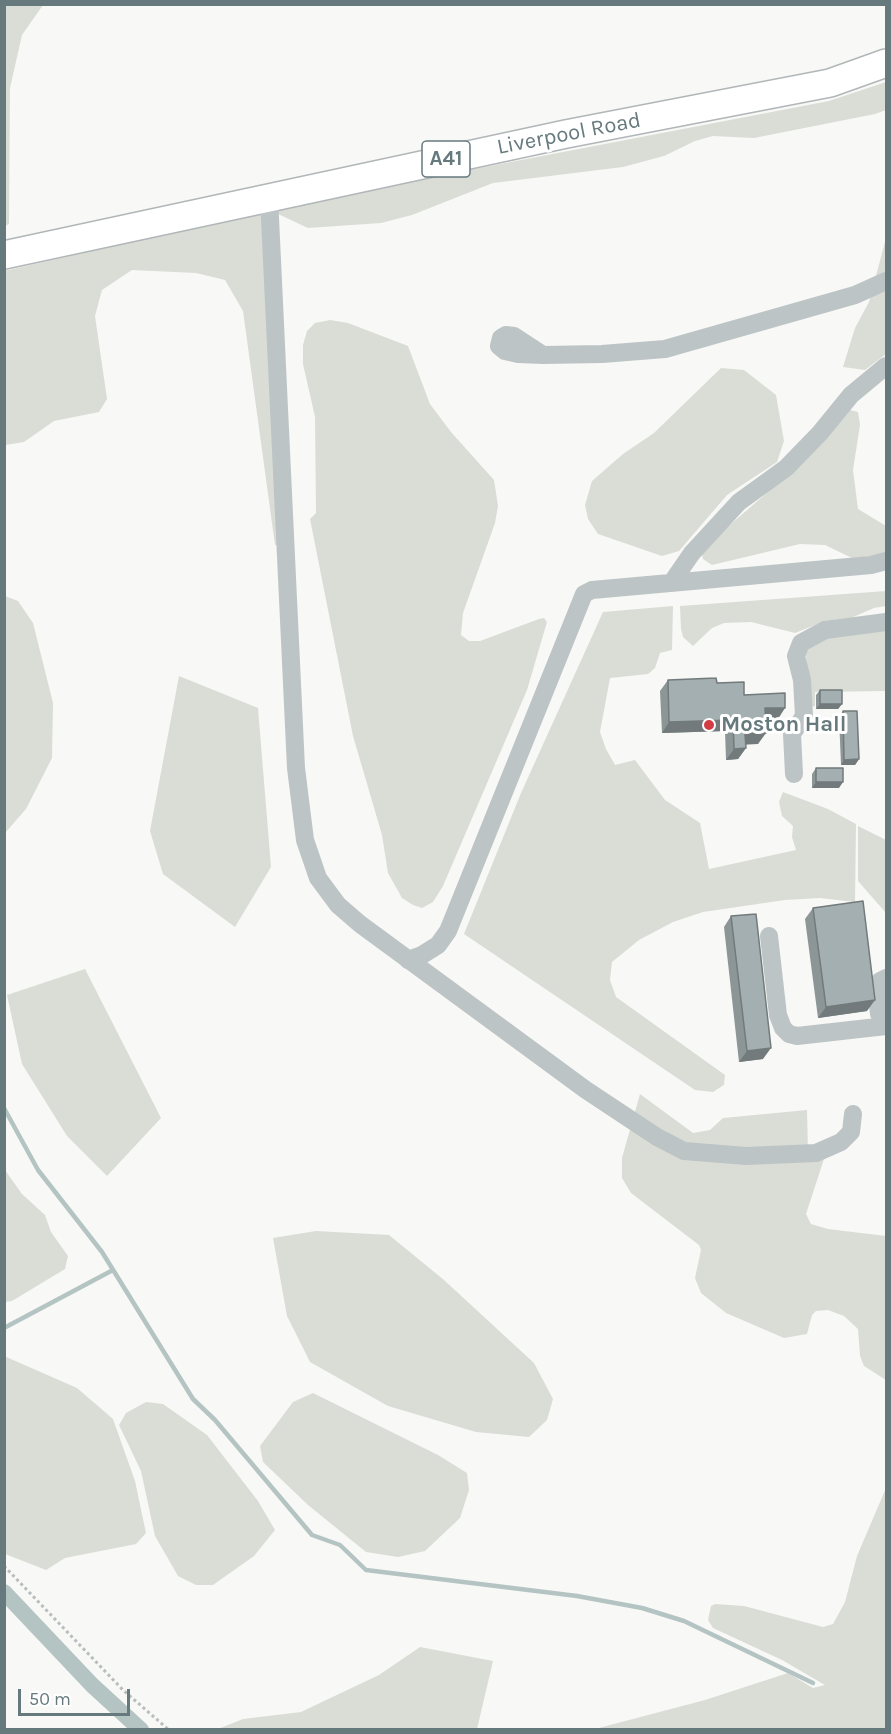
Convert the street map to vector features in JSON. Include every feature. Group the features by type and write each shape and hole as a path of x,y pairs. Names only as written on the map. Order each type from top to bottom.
{"highway":[{"name":"Liverpool Road","path":"4,255 566,134 830,83 886,63"}],"street":[{"path":"268,197 296,768 305,840 318,878 338,905 408,960 586,1090 657,1137 684,1151 746,1156 816,1154 841,1142 851,1132 853,1114"},
{"path":"543,355 665,349 855,295 886,281"},
{"path":"672,582 692,553 739,502 786,468 820,433 851,395 886,366"},
{"path":"408,960 438,945 448,931 584,594 592,590 871,565 886,561"},
{"path":"794,774 792,734 804,716 802,680 796,656 801,643 825,630 886,622"},
{"path":"769,936 778,1015 783,1028 789,1034 797,1036 886,1025 879,1014 876,989 880,981 886,978"}],"path":[{"path":"4,1566 123,1690 169,1730"}],"shaded area":[{"path":"5,4 43,5 22,35 10,88 9,224 5,226"},
{"path":"886,82 886,110 875,114 754,138 713,136 695,141 664,156 623,167 493,183 412,215 381,223 308,228 276,213 276,207 829,101"},
{"path":"263,212 283,546 275,545 243,311 225,280 196,273 132,270 102,290 95,316 107,399 99,412 54,421 24,442 5,445 4,271"},
{"path":"886,238 886,354 865,370 843,367 855,328 869,302"},
{"path":"330,320 348,323 408,346 430,404 451,432 494,480 498,506 495,523 463,613 461,635 469,641 480,641 539,619 544,618 547,622 527,690 443,886 433,902 422,908 402,898 388,873 382,835 353,736 310,519 316,513 315,417 303,364 303,345 307,331 315,323"},
{"path":"721,368 744,370 776,395 784,441 777,462 727,495 679,551 662,556 598,534 588,519 585,505 592,481 623,454 654,433"},
{"path":"850,410 858,412 860,425 853,470 858,509 886,526 886,555 852,558 825,545 800,544 712,565 703,559 701,550 784,478"},
{"path":"886,591 886,606 874,608 851,618 825,621 795,633 751,622 724,623 712,628 693,646 683,637 681,629 680,606"},
{"path":"5,596 18,601 33,623 53,703 52,758 26,809 5,833"},
{"path":"673,606 672,650 660,653 655,668 648,674 610,678 600,732 615,765 635,760 665,800 700,823 709,869 796,850 792,837 793,826 782,816 779,802 783,792 828,809 856,824 855,902 820,898 785,900 703,912 673,922 639,940 612,962 610,980 616,997 725,1075 724,1085 713,1092 695,1090 464,934 521,793 603,612"},
{"path":"886,629 886,691 815,692 815,706 811,707 807,702 806,654 809,645 817,639"},
{"path":"179,676 258,708 271,867 235,927 163,874 150,831"},
{"path":"858,826 886,840 886,913 858,881"},
{"path":"85,969 161,1118 107,1176 67,1136 22,1064 7,995"},
{"path":"640,1094 693,1133 710,1130 723,1118 807,1110 808,1153 824,1159 806,1214 811,1224 828,1229 886,1236 886,1380 864,1366 860,1356 858,1329 844,1316 828,1310 816,1311 812,1315 807,1334 784,1338 726,1313 701,1293 695,1278 701,1250 699,1245 631,1193 622,1178 622,1158"},
{"path":"5,1170 22,1194 45,1215 51,1232 68,1256 65,1269 12,1301 5,1302"},
{"path":"316,1231 389,1235 444,1280 534,1363 553,1399 547,1420 529,1437 476,1432 388,1406 310,1362 287,1316 273,1238"},
{"path":"4,1356 77,1388 113,1419 135,1481 146,1533 136,1544 65,1558 46,1570 5,1554"},
{"path":"313,1393 438,1455 467,1473 469,1490 460,1518 425,1551 398,1557 366,1552 308,1505 263,1462 260,1446 293,1402"},
{"path":"146,1402 163,1404 207,1435 258,1501 275,1530 254,1556 213,1585 196,1585 178,1576 155,1536 141,1471 119,1425 126,1413"},
{"path":"886,1488 886,1729 595,1729 705,1700 788,1673 813,1688 825,1685 782,1660 713,1628 708,1620 711,1606 715,1604 744,1606 823,1627 833,1624 845,1602 857,1556"},
{"path":"420,1647 493,1661 477,1729 218,1729 243,1719 301,1712 379,1675"}],"building":[{"name":"Moston Hall","path":"716,678 717,683 744,682 744,695 785,693 785,708 765,708 766,733 745,734 746,748 734,749 733,720 669,722 668,680"},
{"path":"820,690 842,690 842,704 820,704"},
{"path":"843,711 857,711 859,759 844,760"},
{"path":"816,768 843,768 843,782 816,782"},
{"path":"863,901 875,1000 826,1007 813,908"},
{"path":"756,914 771,1048 747,1051 731,916"}],"waterway":[{"path":"4,1108 38,1170 102,1252 193,1399 215,1420 312,1535 340,1545 366,1570 577,1596 642,1608 684,1621 813,1683"},
{"path":"4,1328 113,1270"},
{"path":"4,1592 92,1685 141,1730"}],"place":[{"name":"Moston Hall","path":"709,725"}]}
